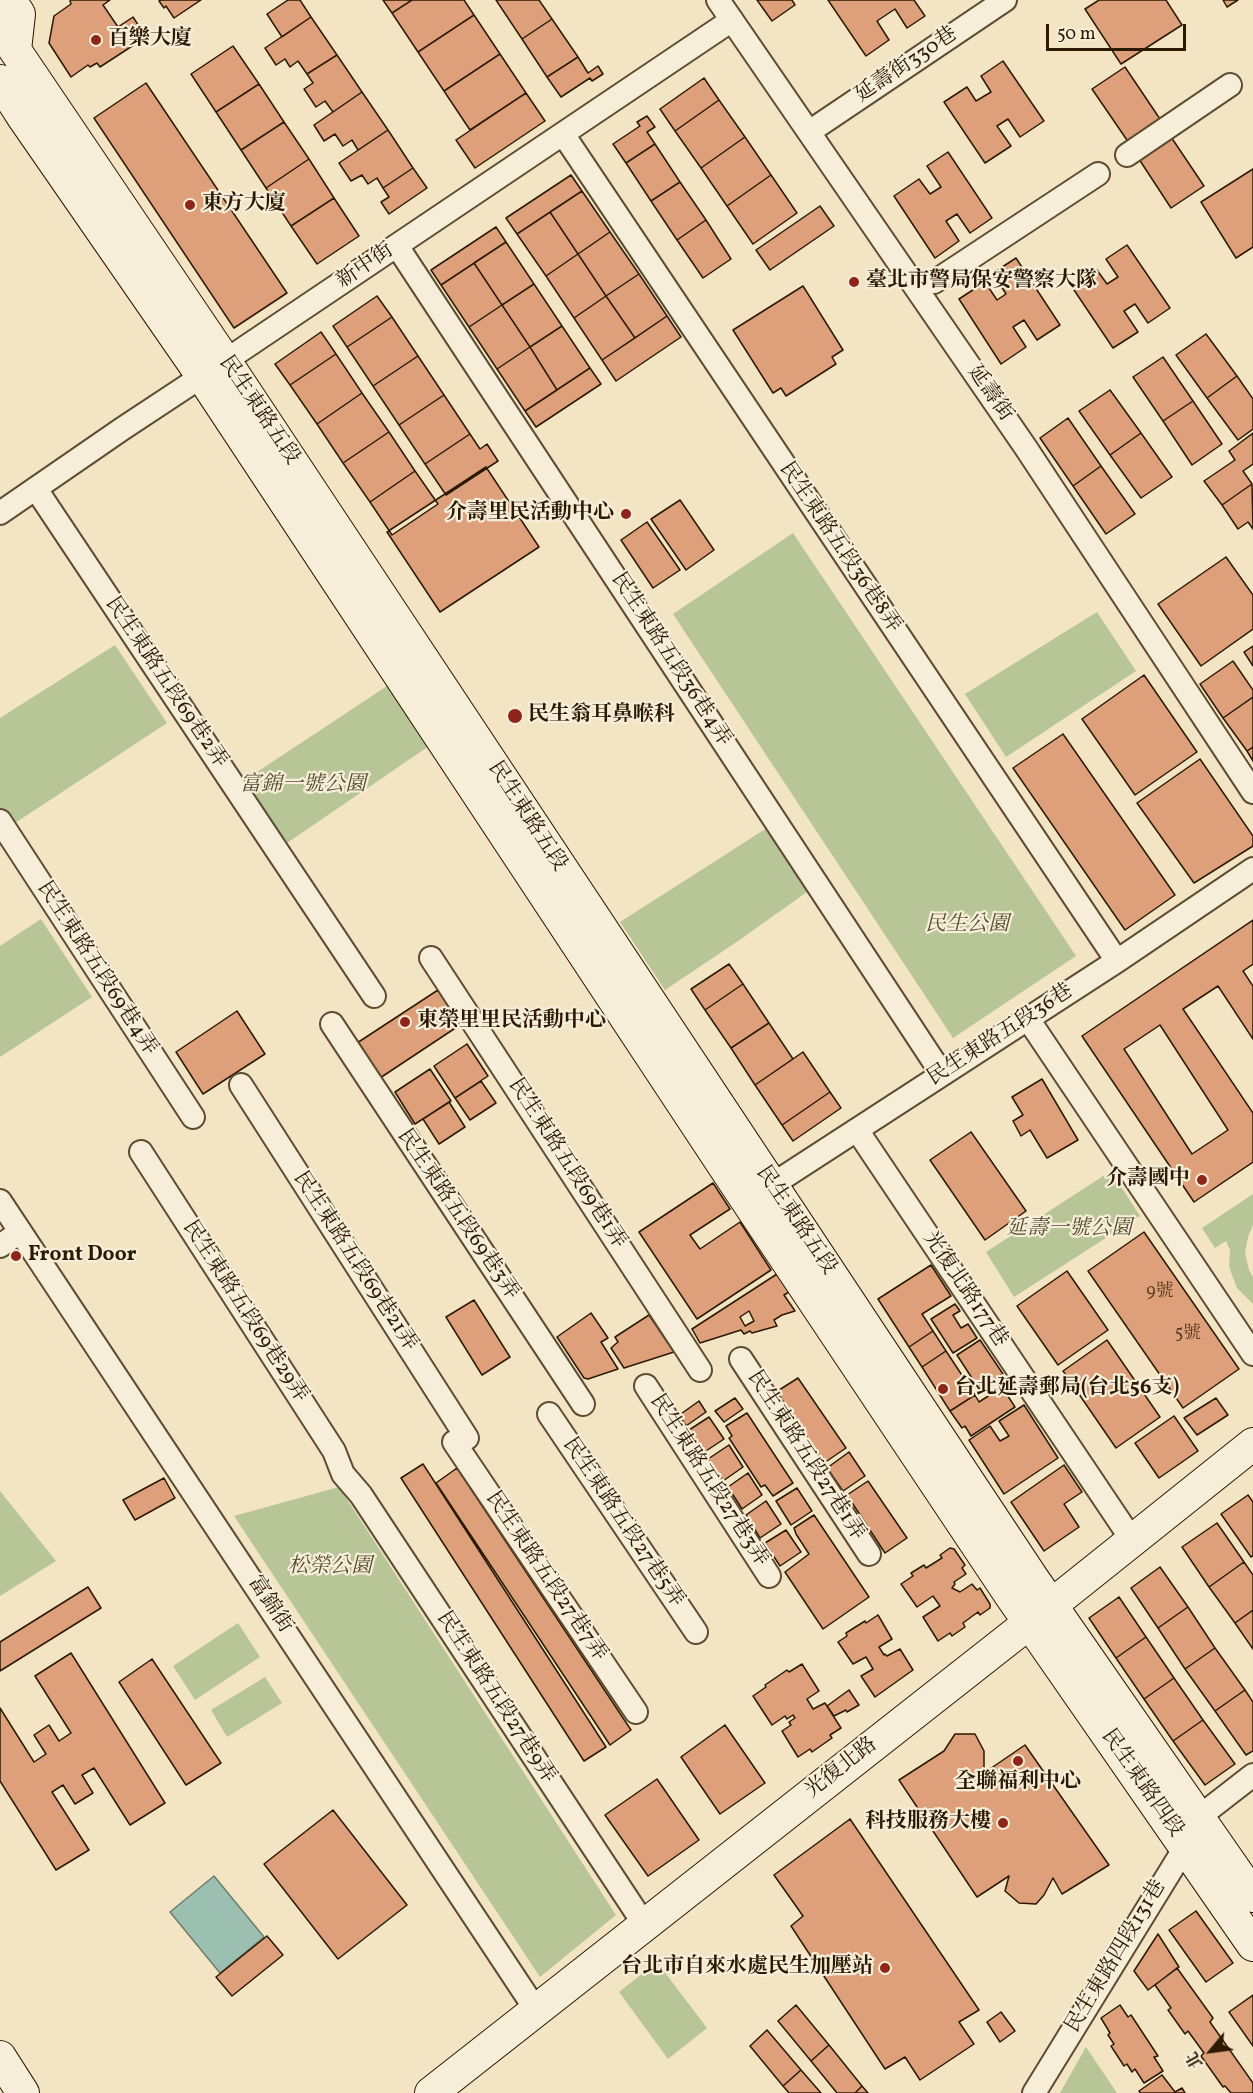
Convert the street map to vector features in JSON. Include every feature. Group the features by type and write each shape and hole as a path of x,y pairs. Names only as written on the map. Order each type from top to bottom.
{"street":[{"path":"7,39 19,14 10,0"},
{"name":"延壽街","path":"718,0 1033,458 1253,792"},
{"name":"延壽街330巷","path":"809,132 1002,1"},
{"name":"新中街","path":"0,513 732,20"},
{"name":"民生東路五段","path":"7,39 213,369 1040,1614"},
{"name":"民生東路五段","path":"0,81 213,369"},
{"path":"1126,155 1230,85"},
{"name":"民生東路五段36巷8弄","path":"563,134 1117,961"},
{"path":"934,282 1098,174"},
{"name":"民生東路五段36巷4弄","path":"397,246 942,1074"},
{"name":"民生東路五段69巷2弄","path":"36,489 374,996"},
{"name":"民生東路五段69巷4弄","path":"0,821 193,1117"},
{"name":"民生東路五段36巷","path":"759,1193 1117,961 1253,869"},
{"name":"民生東路五段69巷1弄","path":"431,958 700,1370"},
{"path":"1028,1019 1253,1354"},
{"name":"民生東路五段69巷3弄","path":"332,1024 583,1404"},
{"name":"民生東路五段69巷21弄","path":"241,1085 461,1440"},
{"name":"光復北路177巷","path":"857,1130 1132,1540"},
{"name":"民生東路五段69巷29弄","path":"141,1152 334,1451 343,1474"},
{"name":"富錦街","path":"0,1201 536,2010"},
{"path":"0,1245 20,1232"},
{"name":"民生東路五段27巷1弄","path":"741,1359 869,1554"},
{"name":"民生東路五段27巷3弄","path":"646,1386 770,1576"},
{"name":"民生東路五段27巷5弄","path":"549,1414 696,1632"},
{"name":"民生東路五段27巷7弄","path":"461,1440 636,1712"},
{"name":"光復北路","path":"431,2093 1253,1444"},
{"name":"民生東路五段27巷9弄","path":"343,1474 361,1495 644,1924"},
{"name":"民生東路四段","path":"1040,1614 1201,1821 1253,1896"},
{"name":"民生東路四段","path":"1040,1614 1185,1848 1253,1945"},
{"name":"民生東路四段131巷","path":"1034,2093 1208,1810 1253,1775"},
{"path":"0,2057 23,2093"}],"green space":[{"name":"民生公園","path":"793,533 1076,956 953,1038 673,614"},
{"path":"1097,612 1136,671 1006,757 965,694"},
{"path":"115,645 167,723 6,829 0,821 0,718"},
{"name":"富錦一號公園","path":"387,686 429,746 287,843 245,780"},
{"path":"767,828 807,892 665,990 620,922"},
{"path":"41,919 92,997 0,1057 0,946"},
{"name":"延壽一號公園","path":"1111,1171 1140,1216 1014,1297 986,1252"},
{"path":"1253,1194 1253,1225 1245,1253 1253,1277 1253,1304 1237,1288 1229,1266 1230,1250 1226,1241 1215,1248 1202,1228"},
{"name":"松榮公園","path":"339,1487 616,1915 540,1977 234,1516"},
{"path":"0,1491 56,1561 0,1596"},
{"path":"238,1623 260,1657 195,1700 173,1666"},
{"path":"265,1677 282,1703 227,1737 211,1710"},
{"path":"657,1962 707,2028 668,2059 619,1992"},
{"path":"1086,2047 1117,2093 1060,2093"}],"shaded area":[{"path":"214,1876 264,1937 220,1973 170,1912"}],"building":[{"name":"百樂大廈","path":"71,0 110,0 103,5 118,27 133,17 146,37 100,67 97,63 90,67 88,65 71,77 49,43 54,16 71,4"},
{"name":"百樂大廈","path":"201,0 174,18 166,6 164,8 159,1"},
{"path":"288,0 300,0 311,17 282,37 267,14"},
{"path":"383,0 412,0 392,13"},
{"path":"412,0 464,0 474,15 418,52 392,13"},
{"path":"496,0 539,0 552,19 522,39"},
{"path":"757,0 792,0 795,5 772,21"},
{"path":"828,0 914,0 925,16 907,28 895,9 877,21 889,40 866,56"},
{"path":"1099,0 1166,0 1182,25 1121,64 1085,9"},
{"path":"1223,0 1238,0 1227,7"},
{"path":"474,15 500,54 444,91 418,52"},
{"path":"311,17 337,55 307,74 298,61 290,67 285,59 276,65 265,48"},
{"path":"552,19 578,57 547,77 522,39"},
{"path":"233,46 259,84 216,112 191,74"},
{"path":"500,54 526,93 470,130 444,91"},
{"path":"337,55 362,92 333,112 325,101 316,107 304,89 313,83 307,74"},
{"path":"578,57 588,73 598,66 603,74 592,81 590,78 561,97 547,77"},
{"path":"1003,61 1044,121 1020,137 1008,119 997,126 1011,146 985,163 944,102 967,87 976,101 991,92 981,76"},
{"path":"1125,67 1162,122 1129,143 1092,89"},
{"path":"704,78 719,100 675,131 660,109"},
{"name":"東方大廈","path":"146,83 287,293 234,328 94,118"},
{"path":"259,84 284,122 241,150 216,112"},
{"path":"362,92 388,130 358,150 352,140 343,146 335,134 324,141 314,125"},
{"path":"526,93 545,121 475,168 456,140"},
{"path":"719,100 745,137 701,168 675,131"},
{"path":"647,116 655,127 647,132 655,144 626,163 613,144 640,126 637,122"},
{"path":"284,122 309,159 266,188 241,150"},
{"path":"388,130 413,168 383,188 377,178 368,184 362,175 351,181 339,163"},
{"path":"1167,131 1204,186 1171,208 1135,153"},
{"path":"745,137 771,175 727,206 701,168"},
{"path":"655,144 680,182 651,201 626,163"},
{"path":"948,152 992,218 970,233 957,214 946,221 959,241 935,258 894,196 919,179 930,194 941,187 927,166"},
{"path":"309,159 334,198 291,226 266,188"},
{"path":"413,168 427,188 389,214 381,202 389,197 383,188"},
{"path":"1253,169 1253,247 1236,258 1201,202"},
{"path":"571,175 582,191 517,234 506,218"},
{"path":"771,175 797,213 753,244 727,206"},
{"path":"680,182 706,220 677,240 651,201"},
{"path":"582,191 610,232 578,254 550,212"},
{"path":"334,198 359,236 317,264 291,226"},
{"path":"820,206 834,226 770,270 756,250"},
{"path":"550,212 578,254 546,276 517,234"},
{"path":"706,220 731,259 703,278 677,240"},
{"path":"496,227 506,242 441,285 431,270"},
{"path":"610,232 639,274 606,296 578,254"},
{"path":"506,242 534,284 502,305 474,263"},
{"path":"1127,245 1170,308 1148,323 1135,304 1124,311 1138,332 1113,348 1072,287 1097,270 1107,284 1118,277 1106,259"},
{"path":"578,254 606,296 574,318 546,276"},
{"path":"1016,258 1060,325 1037,340 1024,320 1013,327 1026,347 1001,364 959,299 985,282 997,300 1006,294 993,273"},
{"path":"474,263 502,305 469,327 441,285"},
{"path":"639,274 667,316 635,338 606,296"},
{"path":"534,284 562,326 530,347 502,305"},
{"path":"803,286 843,350 832,357 836,364 786,396 781,388 773,393 733,330"},
{"path":"377,296 392,317 347,347 333,326"},
{"path":"606,296 635,338 602,360 574,318"},
{"path":"502,305 530,347 497,369 469,327"},
{"path":"667,316 681,337 616,381 602,360"},
{"path":"392,317 418,356 373,386 347,347"},
{"path":"562,326 590,368 557,390 530,347"},
{"path":"321,332 336,354 290,385 275,364"},
{"path":"1206,334 1237,376 1207,398 1176,355"},
{"path":"530,347 557,390 525,411 497,369"},
{"path":"336,354 362,393 317,424 290,385"},
{"path":"418,356 444,395 399,425 373,386"},
{"path":"1163,357 1193,401 1163,421 1133,377"},
{"path":"590,368 601,384 536,427 525,411"},
{"path":"1237,376 1253,399 1253,429 1238,440 1207,398"},
{"path":"1110,390 1141,433 1110,455 1079,411"},
{"path":"362,393 389,432 343,463 317,424"},
{"path":"444,395 470,434 425,464 399,425"},
{"path":"1193,401 1222,444 1192,465 1163,421"},
{"path":"1068,418 1101,466 1073,486 1040,438"},
{"path":"389,432 415,471 370,502 343,463"},
{"path":"1141,433 1172,477 1141,498 1110,455"},
{"path":"1253,433 1253,464 1243,471 1252,484 1222,505 1204,481 1235,460 1229,451"},
{"path":"470,434 480,449 487,444 498,461 446,495 425,464"},
{"path":"1101,466 1135,514 1106,534 1073,486"},
{"path":"486,467 539,547 440,612 387,532"},
{"path":"415,471 438,504 392,535 370,502"},
{"path":"1252,484 1253,529 1248,522 1238,529 1222,505"},
{"path":"680,500 714,550 686,570 651,519"},
{"path":"647,522 680,570 653,588 621,540"},
{"path":"1226,557 1253,595 1253,629 1201,666 1158,604"},
{"path":"1253,646 1253,666 1244,652"},
{"path":"1233,661 1253,690 1253,697 1223,718 1200,684"},
{"path":"1144,675 1197,752 1135,795 1082,719"},
{"path":"1253,697 1253,747 1247,751 1223,718"},
{"path":"1063,734 1175,895 1125,930 1013,768"},
{"path":"1253,747 1253,761 1247,751"},
{"path":"1200,759 1253,836 1253,846 1194,883 1137,803"},
{"path":"1253,920 1253,964 1243,971 1253,986 1253,1039 1218,986 1183,1009 1253,1113 1253,1162 1194,1202 1082,1036","holes":["1160,1025 1228,1130 1192,1154 1124,1049"]},
{"path":"729,964 743,984 705,1010 691,989"},
{"path":"743,984 769,1023 731,1048 705,1010"},
{"path":"438,990 460,1025 380,1078 357,1043"},
{"path":"237,1011 265,1054 203,1094 176,1052"},
{"path":"769,1023 793,1059 755,1085 731,1048"},
{"path":"467,1044 488,1076 455,1098 434,1066"},
{"path":"803,1052 830,1092 782,1125 755,1085"},
{"path":"430,1069 451,1101 415,1124 395,1092"},
{"path":"1042,1079 1078,1140 1047,1158 1030,1130 1021,1136 1013,1121 1023,1115 1012,1097"},
{"path":"481,1081 496,1103 470,1120 455,1098"},
{"path":"830,1092 841,1108 793,1141 782,1125"},
{"path":"449,1102 465,1127 439,1144 423,1119"},
{"path":"971,1132 1026,1211 985,1240 930,1160"},
{"path":"713,1183 730,1209 690,1235 700,1249 740,1222 771,1270 697,1319 639,1232"},
{"path":"1144,1232 1239,1369 1183,1408 1088,1271"},
{"path":"931,1265 951,1296 922,1314 933,1331 909,1347 878,1299"},
{"path":"1067,1271 1108,1330 1058,1365 1017,1306"},
{"path":"777,1274 789,1292 784,1295 795,1311 774,1320 777,1326 744,1334 741,1330 700,1343 692,1329"},
{"path":"474,1300 510,1357 482,1375 446,1317"},
{"path":"955,1304 960,1311 953,1315 961,1328 968,1324 977,1338 953,1353 931,1319"},
{"path":"749,1311 754,1321 745,1326 740,1317"},
{"path":"591,1313 608,1338 601,1342 618,1369 588,1379 584,1378 557,1337"},
{"path":"649,1315 674,1352 624,1368 611,1348 618,1342 615,1337"},
{"path":"933,1331 946,1351 922,1367 909,1347"},
{"path":"980,1340 1003,1374 979,1389 957,1355"},
{"path":"1107,1340 1160,1417 1116,1448 1063,1371"},
{"path":"946,1351 975,1395 950,1411 922,1367"},
{"path":"798,1378 846,1448 824,1463 776,1392"},
{"path":"1002,1387 1015,1407 971,1436 965,1426 962,1428 950,1411 975,1395 979,1402"},
{"path":"735,1398 743,1409 724,1422 715,1411"},
{"path":"1216,1398 1228,1415 1197,1435 1184,1418"},
{"path":"699,1401 706,1412 686,1426 678,1416"},
{"path":"1024,1405 1058,1458 1004,1494 969,1440 990,1426 1000,1441 1009,1436 999,1421"},
{"path":"747,1413 793,1483 773,1496 765,1485 761,1487 729,1438 732,1436 726,1426"},
{"path":"1174,1416 1198,1451 1159,1478 1135,1443"},
{"path":"709,1417 724,1439 703,1453 689,1430"},
{"path":"729,1445 743,1467 723,1481 708,1459"},
{"path":"849,1452 865,1476 843,1491 827,1468"},
{"path":"423,1464 606,1747 584,1761 401,1478"},
{"path":"1064,1465 1082,1492 1064,1504 1079,1527 1044,1551 1011,1502"},
{"path":"457,1468 631,1730 610,1745 436,1483"},
{"path":"748,1473 762,1495 742,1509 728,1487"},
{"path":"164,1478 175,1498 135,1520 123,1500"},
{"path":"868,1481 907,1538 885,1553 847,1495"},
{"path":"797,1488 812,1511 791,1525 776,1501"},
{"path":"1248,1495 1253,1502 1253,1556 1251,1557 1221,1514"},
{"path":"766,1501 781,1524 760,1538 746,1515"},
{"path":"814,1515 869,1597 823,1629 785,1572 809,1554 794,1528"},
{"path":"1217,1523 1244,1562 1209,1587 1182,1547"},
{"path":"786,1530 801,1552 780,1566 765,1543"},
{"path":"950,1548 954,1549 965,1565 962,1568 966,1574 954,1582 952,1588 960,1592 972,1584 977,1590 980,1588 990,1608 980,1615 978,1612 963,1623 965,1627 952,1636 950,1633 938,1641 923,1617 940,1606 933,1596 917,1607 901,1584 913,1576 911,1573 924,1565 926,1568 942,1558 940,1555"},
{"path":"1244,1562 1253,1575 1253,1610 1235,1623 1209,1587"},
{"path":"1160,1567 1188,1607 1158,1628 1131,1588"},
{"path":"88,1587 101,1608 0,1671 0,1642"},
{"path":"1119,1597 1146,1637 1116,1658 1089,1618"},
{"path":"1188,1607 1215,1648 1185,1669 1158,1628"},
{"path":"1253,1610 1253,1649 1235,1623"},
{"path":"878,1615 892,1639 879,1647 884,1655 887,1656 900,1649 913,1670 875,1697 861,1676 873,1669 866,1657 853,1664 838,1642 847,1636 846,1633"},
{"path":"1146,1637 1174,1678 1144,1699 1116,1658"},
{"path":"1215,1648 1245,1690 1215,1711 1185,1669"},
{"path":"71,1653 165,1803 130,1825 94,1768 82,1775 93,1793 75,1804 63,1785 52,1792 89,1850 56,1870 0,1781 0,1708 34,1762 46,1754 34,1735 49,1725 59,1741 71,1733 35,1676"},
{"path":"152,1659 221,1763 186,1785 119,1682"},
{"path":"802,1664 819,1691 807,1699 813,1709 825,1703 841,1728 830,1735 832,1738 812,1752 810,1749 798,1757 782,1731 791,1725 789,1722 795,1718 793,1715 787,1719 785,1716 772,1725 753,1696 787,1670 789,1672"},
{"path":"1174,1678 1203,1720 1173,1741 1144,1699"},
{"path":"849,1690 859,1705 834,1716 827,1706"},
{"path":"1245,1690 1253,1702 1253,1751 1246,1755 1215,1711"},
{"path":"1203,1720 1235,1764 1205,1785 1173,1741"},
{"path":"725,1725 765,1783 720,1814 681,1757"},
{"name":"科技服務大樓","path":"955,1734 975,1734 984,1751 984,1773 1025,1745 1109,1865 1062,1894 1053,1878 1036,1904 1019,1903 1005,1891 1009,1876 977,1897 899,1780 944,1751"},
{"path":"657,1779 699,1840 648,1876 605,1815"},
{"path":"333,1810 407,1905 338,1959 264,1864"},
{"name":"台北市自來水處民生加壓站","path":"850,1819 979,2010 959,2022 974,2044 920,2080 905,2057 885,2069 791,1926 803,1916 774,1875"},
{"path":"1196,1911 1233,1963 1206,1982 1169,1930"},
{"path":"1158,1934 1179,1967 1148,1990 1134,1971"},
{"path":"267,1936 283,1955 232,1996 216,1977"},
{"path":"1177,1968 1213,2018 1210,2022 1253,2083 1253,2093 1231,2093 1225,2086 1223,2087 1201,2056 1204,2053 1188,2031 1185,2034 1168,2010 1171,2008 1155,1985"},
{"path":"1253,1995 1253,2046 1229,2012"},
{"path":"796,2005 829,2045 811,2061 778,2021"},
{"path":"1120,2005 1128,2017 1131,2015 1158,2056 1154,2057 1163,2071 1144,2083 1135,2069 1132,2072 1127,2064 1124,2066 1111,2046 1114,2044 1101,2018"},
{"path":"1001,2012 1015,2031 1000,2042 987,2022"},
{"path":"767,2030 801,2070 783,2086 750,2046"},
{"path":"829,2045 862,2086 855,2093 837,2093 811,2061"},
{"path":"801,2070 821,2093 789,2093 783,2086"},
{"path":"1162,2075 1175,2092 1182,2088 1185,2093 1140,2093 1139,2091"},
{"path":"862,2086 868,2093 855,2093"}],"place":[{"name":"百樂大廈","path":"96,40"},
{"name":"東方大廈","path":"190,205"},
{"name":"臺北市警局保安警察大隊","path":"854,282"},
{"name":"介壽里民活動中心","path":"626,514"},
{"name":"民生翁耳鼻喉科","path":"515,716"},
{"name":"東榮里里民活動中心","path":"405,1022"},
{"name":"介壽國中","path":"1202,1180"},
{"name":"Front Door","path":"16,1256"},
{"name":"台北延壽郵局(台北56支)","path":"943,1389"},
{"name":"全聯福利中心","path":"1018,1761"},
{"name":"科技服務大樓","path":"1003,1823"},
{"name":"台北市自來水處民生加壓站","path":"885,1968"}]}
